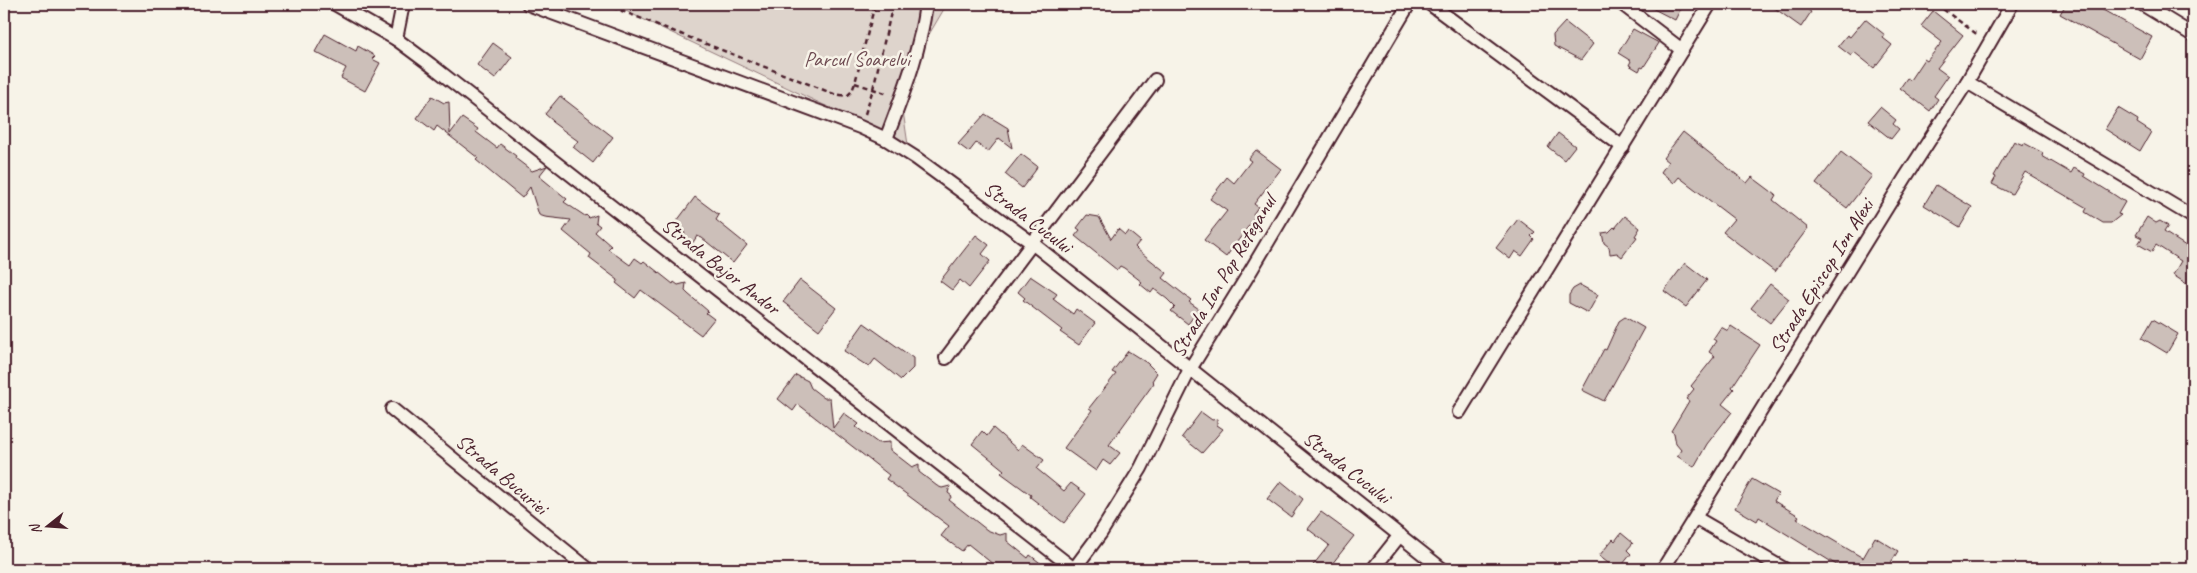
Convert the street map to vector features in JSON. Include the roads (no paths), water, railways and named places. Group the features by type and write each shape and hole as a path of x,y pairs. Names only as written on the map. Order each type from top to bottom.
{"street":[{"name":"Strada Bajor Andor","path":"335,4 396,40 610,204 1074,569"},
{"path":"396,40 403,4"},
{"name":"Strada Cucului","path":"528,4 860,127 886,139 916,158 1032,243 1442,569"},
{"path":"886,139 917,53 926,4"},
{"name":"Strada Ion Pop Reteganul","path":"1074,569 1100,534 1141,468 1190,369 1255,264 1409,4"},
{"path":"1430,4 1623,146"},
{"path":"1622,4 1682,50"},
{"path":"1459,412 1710,4"},
{"name":"Strada Episcop Ion Alexi","path":"1663,569 1696,518 1728,462 1838,289 1904,178 1967,82 2012,4"},
{"path":"2142,4 2193,35"},
{"path":"946,358 1155,80"},
{"path":"1967,82 2193,217"},
{"name":"Strada Bucuriei","path":"392,409 588,569"},
{"path":"1696,518 1784,569"},
{"path":"1373,569 1400,535"}],"park label":[{"name":"Parcul Soarelui","path":"857,59"}]}
